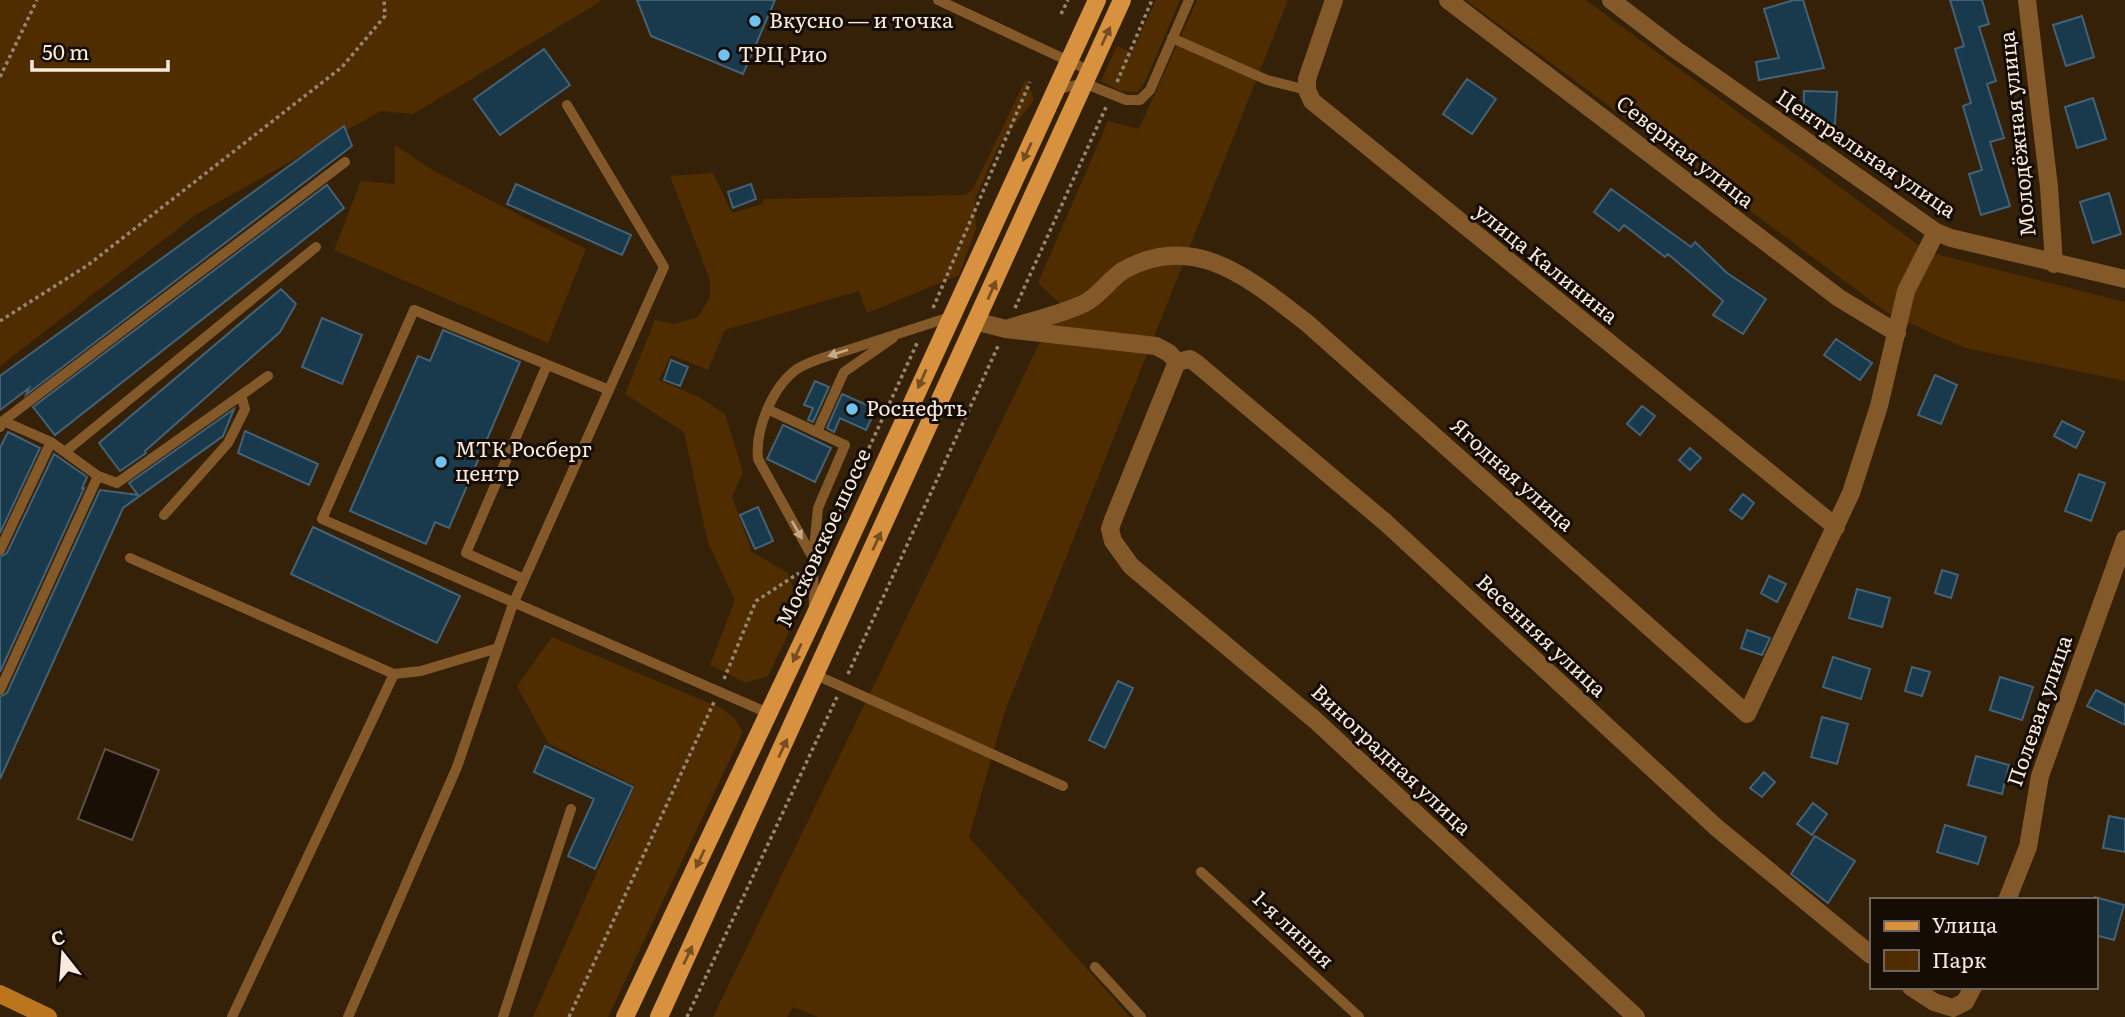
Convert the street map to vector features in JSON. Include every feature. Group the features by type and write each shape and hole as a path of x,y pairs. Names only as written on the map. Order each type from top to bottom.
{"main road":[{"name":"Московское шоссе","path":"625,1017 814,617 1097,0"},
{"path":"659,1017 978,322 1122,0"},
{"path":"0,994 48,1017"}],"street":[{"path":"1307,90 1311,63 1334,0"},
{"name":"Северная улица","path":"1448,0 1839,298 1897,333"},
{"name":"Молодёжная улица","path":"2027,0 2049,187 2054,264"},
{"name":"Центральная улица","path":"1618,2 1675,50 1936,232 1951,239 2125,279"},
{"name":"улица Калинина","path":"1307,90 1320,109 1836,527"},
{"path":"1836,527 1865,456 1906,291 1936,232"},
{"name":"Ягодная улица","path":"1006,329 1085,304 1122,271 1168,254 1225,265 1242,274 1307,323 1747,714 1836,527"},
{"name":"Весенняя улица","path":"978,322 1006,329 1156,346 1170,353 1177,362 1190,359 1196,363 1385,522 1717,828 1870,954"},
{"name":"Виноградная улица","path":"1177,362 1113,520 1110,529 1113,541 1131,566 1315,720 1636,1017"},
{"name":"Полевая улица","path":"2008,898 2028,847 2040,776 2125,539"},
{"path":"1914,989 1945,1007 1959,1006 1969,997 1972,989"}],"lane":[{"path":"938,0 1068,62 1112,94 1126,100 1140,100 1150,90 1189,0"},
{"path":"1172,38 1267,80 1307,90"},
{"path":"1055,90 1087,77"},
{"path":"348,1017 457,767 513,604 664,267 567,105"},
{"path":"1,424 345,162"},
{"path":"66,451 316,247"},
{"path":"609,390 414,310 322,519 768,713"},
{"path":"813,558 758,460 756,445 780,386 798,369 950,317"},
{"path":"817,432 844,372 902,332"},
{"path":"524,579 466,554 547,365"},
{"path":"1,424 51,442 98,475 117,483 268,376"},
{"path":"164,515 228,443 245,409 242,395"},
{"path":"769,410 845,445 818,508 813,558 814,617"},
{"path":"0,550 51,442"},
{"path":"0,690 98,475"},
{"path":"130,558 394,674 421,671 498,648"},
{"path":"232,1017 394,674"},
{"path":"816,675 1063,786"},
{"path":"503,1017 571,809"},
{"name":"1-я линия","path":"1201,872 1359,1017"},
{"path":"1095,967 1141,1017"}],"path":[{"path":"0,77 37,0"},
{"path":"0,321 88,265 342,67 385,16 384,0"},
{"path":"1061,14 1068,0"},
{"path":"687,1017 1006,329 1152,0"}],"green space":[{"path":"0,0 600,2 413,114 381,111 197,214 0,366"},
{"path":"1156,0 1180,0 1145,82 1137,92 1120,91 1101,81 1117,46 1132,52"},
{"path":"1197,0 1288,0 1005,711 969,837 1130,1017 818,1017 793,1007 787,1017 713,1017 1059,303 1038,283 1108,121 1139,129"},
{"path":"1466,0 1586,0 1928,252 2125,302 2125,381 1965,348 1889,314"},
{"path":"1026,79 1034,100 1000,143 975,199 976,229 959,275 867,313 859,291 725,330 708,370 671,355 659,380 699,397 725,414 743,472 732,497 752,552 787,572 801,607 768,676 746,683 710,665 735,600 708,543 684,432 625,394 655,320 674,324 698,317 710,297 710,280 670,176 713,173 732,213 762,204 764,199 966,195 973,189"},
{"path":"395,145 434,171 586,249 548,343 334,250 361,181 395,184"},
{"path":"552,637 721,708 735,719 743,732 608,1017 533,1017 635,786 548,743 517,686"}],"shaded area":[{"path":"105,749 159,770 132,840 78,819"}],"building":[{"name":"ТРЦ Рио","path":"637,0 775,0 743,74 651,36"},
{"path":"1803,0 1824,68 1759,80 1756,62 1779,58 1764,9"},
{"path":"1950,0 1982,0 1989,24 1979,27 1996,81 1987,84 2004,138 1990,142 2010,206 1981,215 1969,174 1982,170 1963,106 1971,103 1955,49 1964,46"},
{"path":"2082,16 2094,57 2066,66 2053,25"},
{"path":"544,49 570,85 500,135 474,99"},
{"path":"1467,79 1496,99 1472,134 1443,114"},
{"path":"1804,91 1837,92 1835,124 1803,122"},
{"path":"2093,98 2106,139 2077,148 2065,107"},
{"path":"344,126 352,146 26,395 29,388 0,410 0,376"},
{"path":"516,184 631,235 622,255 507,204"},
{"path":"751,184 756,199 733,208 728,192"},
{"path":"327,185 344,208 55,435 33,407"},
{"path":"1611,189 1691,247 1695,242 1727,273 1766,299 1743,334 1713,315 1723,301 1668,254 1665,257 1624,225 1619,231 1594,212"},
{"path":"2109,193 2121,234 2093,243 2080,202"},
{"path":"281,289 296,304 280,332 145,451 146,453 120,471 99,443"},
{"path":"322,318 362,335 342,384 302,367"},
{"path":"443,330 520,362 449,528 435,522 426,544 350,511 418,356 430,361"},
{"path":"1836,339 1872,363 1860,380 1824,355"},
{"path":"671,360 688,367 680,386 664,380"},
{"path":"1935,375 1957,385 1941,424 1918,415"},
{"path":"815,381 829,387 813,422 808,420 813,408 804,405"},
{"path":"842,394 876,409 866,430 840,418 834,432 827,428"},
{"path":"1642,406 1655,416 1640,435 1627,424"},
{"path":"234,409 223,436 123,508 0,779 0,697 7,693 100,490 138,495 129,483"},
{"path":"2062,421 2084,432 2076,448 2054,436"},
{"path":"783,425 831,448 815,482 767,459"},
{"path":"245,431 318,464 309,485 238,453"},
{"path":"8,432 40,448 0,533 0,448"},
{"path":"1690,448 1701,458 1690,470 1679,460"},
{"path":"54,454 87,477 0,672 0,557 7,553"},
{"path":"2079,474 2105,483 2091,521 2065,511"},
{"path":"1743,494 1754,503 1742,519 1730,510"},
{"path":"758,507 773,541 755,549 740,515"},
{"path":"313,527 460,596 437,643 291,574"},
{"path":"1942,570 1958,575 1951,598 1935,593"},
{"path":"1769,576 1786,584 1777,602 1761,593"},
{"path":"1857,589 1890,598 1882,627 1849,618"},
{"path":"1747,630 1770,638 1762,655 1741,648"},
{"path":"1833,657 1870,669 1861,699 1823,687"},
{"path":"1912,667 1930,672 1922,696 1905,691"},
{"path":"2000,677 2033,687 2022,720 1990,710"},
{"path":"1118,681 1133,688 1105,748 1089,740"},
{"path":"2096,690 2125,705 2125,725 2087,706"},
{"path":"1822,717 1848,724 1837,764 1811,757"},
{"path":"545,746 633,787 595,869 568,856 594,799 534,772"},
{"path":"1976,756 2009,765 2002,794 1968,785"},
{"path":"1764,772 1775,782 1762,797 1750,788"},
{"path":"1813,803 1827,814 1812,835 1797,824"},
{"path":"2109,816 2125,819 2125,852 2103,848"},
{"path":"1945,825 1986,837 1978,864 1937,852"},
{"path":"1815,836 1855,861 1828,903 1791,874"},
{"path":"2095,898 2124,905 2114,940 2097,936"}],"place":[{"name":"Вкусно — и точка","path":"755,21"},
{"name":"ТРЦ Рио","path":"724,55"},
{"name":"Роснефть","path":"852,409"},
{"name":"МТК Росберг центр","path":"441,462"}]}
